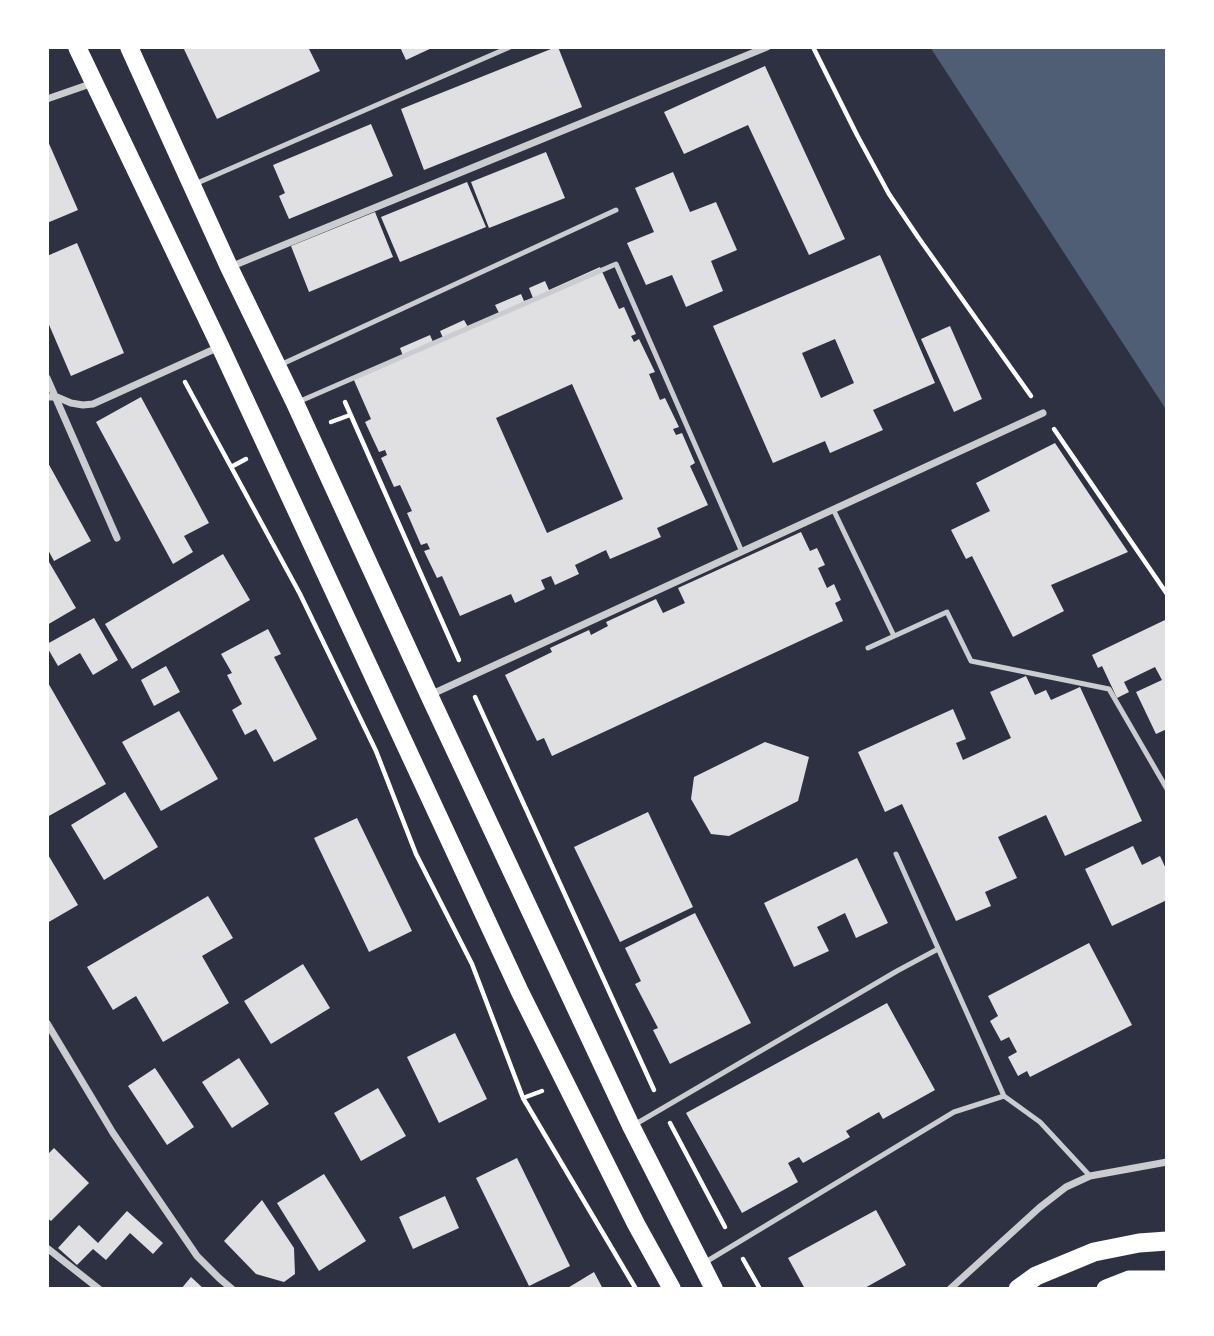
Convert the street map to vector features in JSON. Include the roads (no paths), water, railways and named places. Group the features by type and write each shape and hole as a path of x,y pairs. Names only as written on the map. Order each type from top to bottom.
{"highway":[{"path":"1018,1289 1036,1276 1094,1252 1139,1243 1167,1241"},
{"path":"1106,1289 1129,1280 1167,1280"}],"main road":[{"path":"77,47 220,346 520,992 636,1224 672,1289"},
{"path":"129,47 229,267 295,403 631,1126 714,1289"}],"street":[{"path":"229,267 766,47"},
{"path":"47,99 94,83"},
{"path":"47,397 57,397 83,405 93,404 220,346"},
{"path":"47,378 117,538"},
{"path":"429,695 1043,413"},
{"path":"47,1023 113,1133 197,1256 232,1289"},
{"path":"950,1289 1066,1187 1090,1176 1167,1161"},
{"path":"47,1248 99,1289"}],"lane":[{"path":"192,185 510,47"},
{"path":"277,366 616,210"},
{"path":"295,403 616,264 743,552"},
{"path":"833,509 894,636"},
{"path":"868,648 947,612 971,661 1110,689 1167,789"},
{"path":"896,854 1004,1096 1040,1122 1090,1176"},
{"path":"631,1126 938,949"},
{"path":"701,1265 954,1112 1004,1096"}],"water":[{"path":"930,47 1167,47 1167,411"}]}
